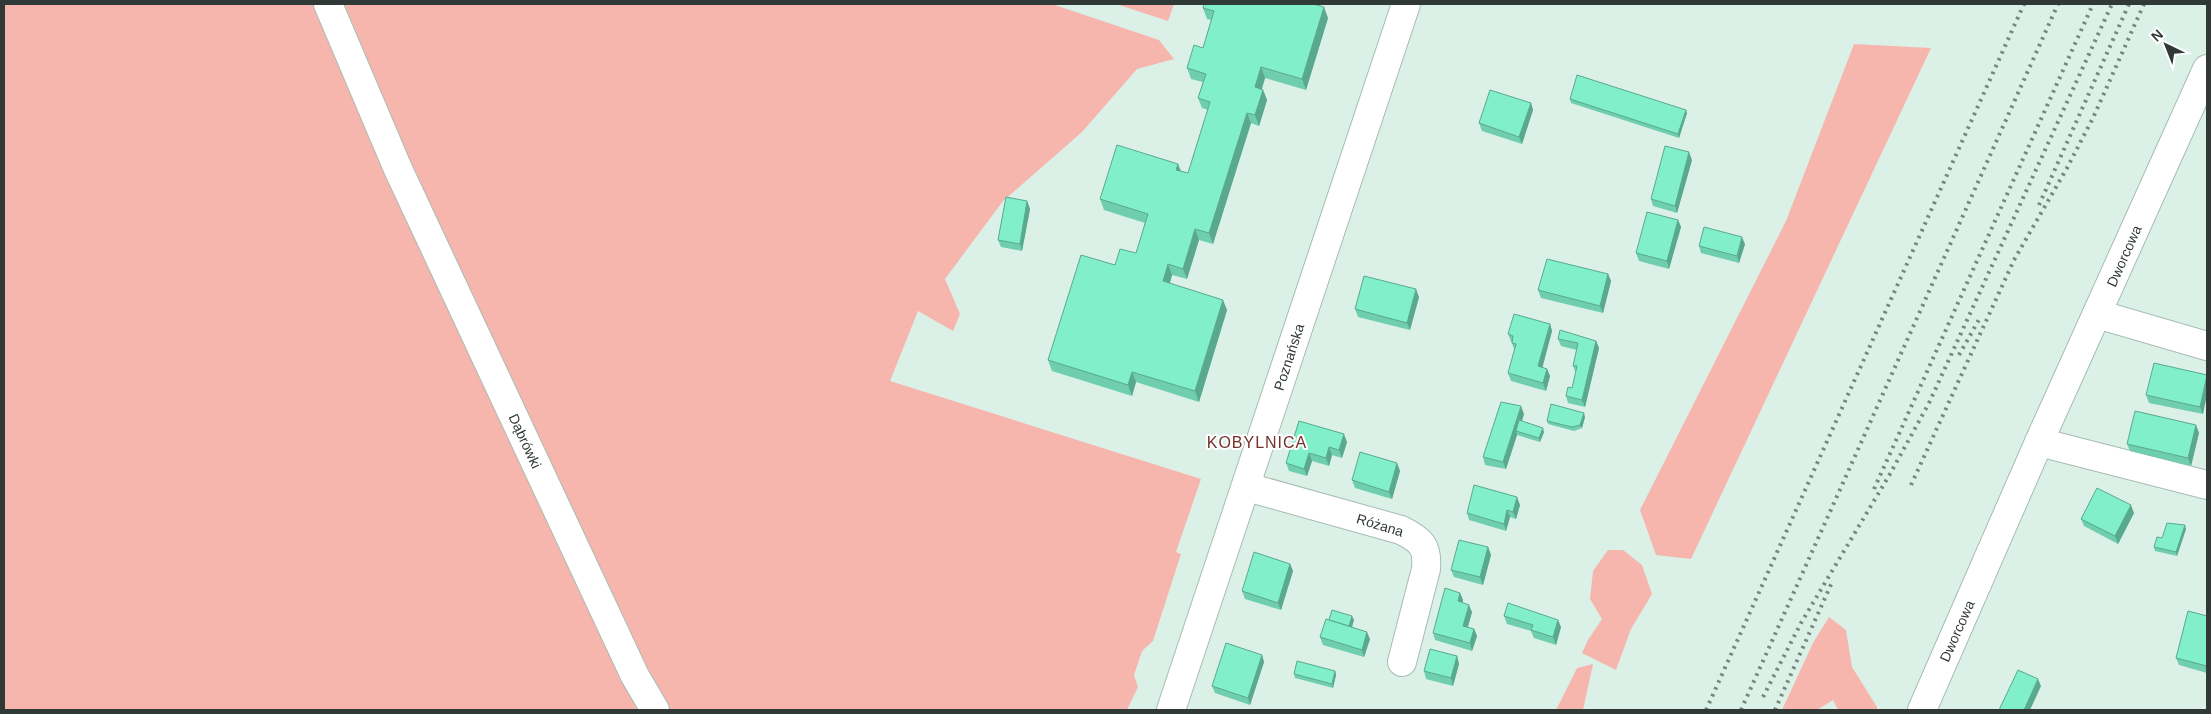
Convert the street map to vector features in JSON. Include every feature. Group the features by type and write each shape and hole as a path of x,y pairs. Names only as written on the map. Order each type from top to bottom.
{"street":[{"name":"Dąbrówki","path":"328,4 398,169 635,676 655,710"},
{"name":"Poznańska","path":"1171,710 1406,4"},
{"name":"Dworcowa","path":"1922,710 2039,442 2207,69"},
{"path":"2097,314 2207,346"},
{"path":"2039,442 2207,485"},
{"name":"Różana","path":"1246,486 1401,530 1422,544 1427,557 1426,569 1402,662"}],"shaded area":[{"path":"4,4 1052,4 1159,40 1174,59 1137,69 1082,132 1003,201 945,279 960,314 953,331 918,311 890,381 1201,479 1176,552 1181,554 1153,641 1142,651 1134,675 1138,687 1127,710 4,710"},
{"path":"1116,4 1174,4 1168,21"},
{"path":"1854,44 1931,48 1691,559 1656,555 1640,510 1786,221"},
{"path":"1608,550 1623,550 1642,565 1652,594 1631,629 1616,670 1582,653 1602,619 1590,599 1593,571"},
{"path":"1829,617 1846,630 1852,667 1877,707 1877,710 1838,710 1833,700 1817,710 1782,710 1813,643"},
{"path":"1593,664 1583,710 1556,710 1577,668"}],"building":[{"path":"1204,4 1313,4 1324,7 1302,79 1261,67 1255,87 1263,90 1255,115 1247,113 1209,233 1195,229 1183,269 1168,264 1163,281 1223,300 1195,391 1132,372 1128,385 1048,360 1081,255 1115,265 1120,249 1136,253 1148,214 1100,199 1117,145 1178,164 1176,170 1188,173 1210,102 1198,98 1206,74 1187,68 1194,45 1203,48 1214,11 1203,8"},
{"path":"1577,75 1686,110 1678,134 1570,99"},
{"path":"1490,90 1531,103 1519,137 1479,123"},
{"path":"1665,146 1689,152 1675,206 1651,199"},
{"path":"1006,197 1027,201 1020,244 998,240"},
{"path":"1647,212 1678,220 1667,261 1636,253"},
{"path":"1704,227 1742,237 1737,256 1699,246"},
{"path":"1547,259 1608,274 1600,306 1538,290"},
{"path":"1364,276 1416,289 1407,323 1355,309"},
{"path":"1514,314 1550,324 1538,366 1547,369 1543,383 1508,373 1516,344 1512,343 1513,336 1508,334"},
{"path":"1560,330 1596,341 1582,400 1566,396 1568,387 1572,388 1577,366 1573,366 1578,343 1558,339"},
{"path":"2154,363 2207,375 2200,407 2146,395"},
{"path":"1501,402 1521,406 1503,462 1483,457"},
{"path":"1551,404 1584,413 1580,425 1572,427 1547,421"},
{"path":"2135,411 2196,425 2188,458 2127,444"},
{"path":"1519,420 1543,428 1539,438 1516,431"},
{"path":"1299,421 1344,434 1339,450 1329,447 1326,458 1309,453 1304,469 1286,463"},
{"path":"1360,452 1397,463 1389,492 1352,480"},
{"path":"1474,485 1517,497 1513,512 1507,510 1504,524 1467,513"},
{"path":"2097,488 2131,505 2115,536 2081,519"},
{"path":"2167,523 2185,525 2176,552 2154,547 2157,537 2162,538"},
{"path":"1459,540 1488,547 1480,577 1451,570"},
{"path":"1254,552 1290,564 1278,603 1242,591"},
{"path":"1445,588 1460,593 1458,601 1469,605 1463,626 1474,629 1470,643 1433,633"},
{"path":"1508,603 1558,620 1553,637 1531,630 1533,625 1504,616"},
{"path":"1332,610 1352,616 1349,626 1329,620"},
{"path":"2188,611 2207,616 2207,666 2176,658"},
{"path":"1326,619 1367,632 1362,650 1320,637"},
{"path":"1226,643 1262,655 1248,698 1212,686"},
{"path":"1430,649 1457,656 1451,678 1424,671"},
{"path":"1297,661 1335,671 1332,684 1294,674"},
{"path":"2018,670 2038,679 2024,710 1999,710"}],"railway":[{"path":"1706,710 2024,4"},
{"path":"1741,710 2058,4"},
{"path":"1874,489 2093,4"},
{"path":"1763,697 1801,623 1890,474 1929,403 2112,4"},
{"path":"2039,205 2129,4"},
{"path":"1911,485 2014,260 2067,168 2093,118 2144,4"},
{"path":"1959,355 1981,316"},
{"path":"1775,710 1833,580"}],"district":[{"name":"KOBYLNICA","path":"1257,442"}]}
